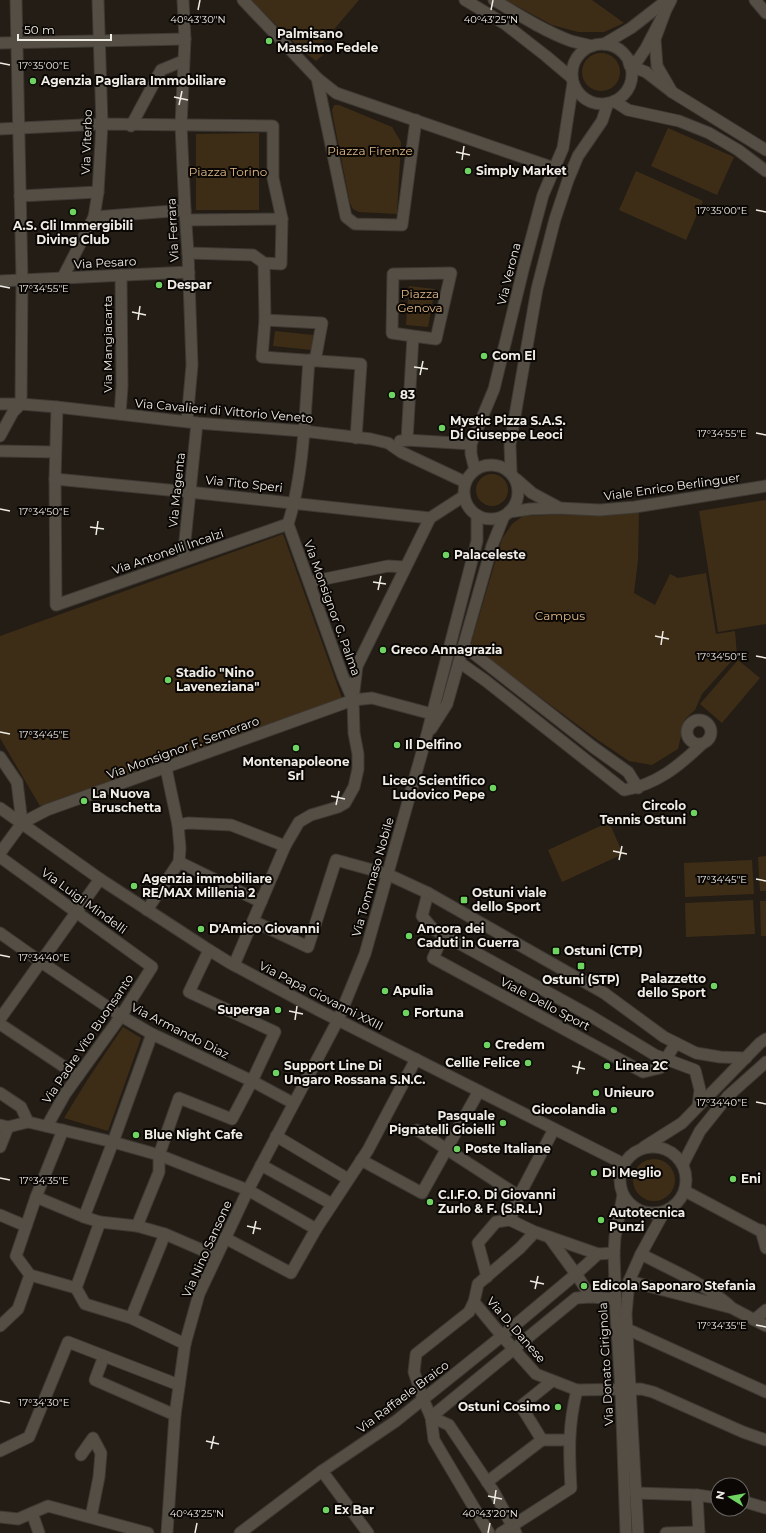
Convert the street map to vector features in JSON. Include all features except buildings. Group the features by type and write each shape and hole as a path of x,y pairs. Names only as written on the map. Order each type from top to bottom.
{"street":[{"path":"0,436 13,412 21,404 22,280 16,0"},
{"name":"Via Viterbo","path":"63,277 94,217 98,192 102,124 98,0"},
{"name":"Via Ferrara","path":"183,0 185,39 183,61 182,124 185,215 189,272 192,422"},
{"path":"243,0 317,78 336,92 554,168"},
{"path":"465,0 505,24 546,56 572,81 577,91 583,98 599,104 611,102 621,97 627,90 632,74 630,64 625,55 612,46 604,44"},
{"path":"494,0 534,24 551,32 572,41 592,46"},
{"path":"572,81 572,68 576,58 583,50 592,46 604,44 631,28 667,0"},
{"path":"630,64 638,60 642,54 671,0"},
{"path":"755,0 766,13"},
{"path":"665,12 655,40 657,66 672,92"},
{"path":"0,43 185,39"},
{"path":"131,126 161,70 183,61"},
{"path":"630,64 646,72 672,92 766,150"},
{"path":"317,78 346,216 355,224 402,224 416,120"},
{"name":"Via Verona","path":"471,444 494,390 524,266 543,196 563,148 572,81"},
{"path":"611,102 628,110 679,121 709,133 738,150 766,171"},
{"path":"559,508 532,493 513,475 505,467 489,464 482,466 469,475 465,482 464,496 471,510 477,515 490,519 507,514 514,507 519,493 513,475 510,445 537,289 554,219 568,180 578,156 602,121 611,102"},
{"path":"0,129 102,124 131,126 182,124 273,126 273,178 282,220 281,264 264,263 253,255 188,253"},
{"path":"20,196 98,192"},
{"path":"94,217 185,215 282,220"},
{"path":"264,263 265,320 262,357 361,364 356,438"},
{"name":"Via Pesaro","path":"0,281 189,272"},
{"path":"451,273 436,339 413,336 392,333 393,274 451,273"},
{"name":"Via Mangiacarta","path":"120,414 122,386 121,275"},
{"path":"265,320 322,323 312,360 295,503 288,524"},
{"path":"407,440 413,336"},
{"name":"Via Cavalieri di Vittorio Veneto","path":"0,404 57,407 192,422 303,431 371,439 388,443 401,452 465,482"},
{"path":"55,479 57,407"},
{"name":"Via Magenta","path":"183,560 190,492 192,422"},
{"name":"Via Cavalieri di Vittorio Veneto","path":"388,443 407,440 471,444"},
{"path":"471,444 471,454 475,470"},
{"path":"0,451 56,452"},
{"name":"Via Tito Speri","path":"55,479 430,518"},
{"name":"Via Antonelli Incalzi","path":"55,479 56,605 288,524"},
{"name":"Viale Enrico Berlinguer","path":"507,514 530,509 559,508 600,510 635,507 766,486"},
{"path":"430,518 464,496"},
{"name":"Via Tommaso Nobile","path":"426,738 447,704 492,546 507,514"},
{"name":"Via Tommaso Nobile","path":"338,1020 365,954 426,738 477,541 477,515"},
{"name":"Via Monsignor G. Palma","path":"234,965 285,846 299,822 311,815 338,807 345,803 354,787 358,769 358,754 354,733 353,700 356,666 430,518"},
{"name":"Via Monsignor G. Palma","path":"288,524 343,677 353,700"},
{"path":"310,582 388,566 405,567"},
{"path":"464,646 593,747 628,772 638,788"},
{"path":"459,662 486,681 624,790 638,788 670,772 702,744"},
{"name":"Via Monsignor F. Semeraro","path":"22,822 47,810 353,700 372,698 432,714"},
{"path":"0,757 17,782 22,822 0,853"},
{"path":"147,910 179,862 180,848 178,825 166,768"},
{"name":"Via Papa Giovanni XXIII","path":"0,808 147,910 234,965 338,1020 624,1164"},
{"path":"178,825 188,823 231,825 285,846"},
{"name":"Via Luigi Mindelli","path":"0,857 152,967"},
{"path":"253,921 308,947 336,860 387,874 428,893 604,993 664,1037 696,1053 720,1057 746,1058"},
{"path":"179,862 261,902"},
{"path":"0,1019 100,878"},
{"name":"Viale Dello Sport","path":"428,893 422,916 433,928 589,1015 655,1055 694,1070 700,1090 698,1106"},
{"name":"Via Armando Diaz","path":"0,933 121,1016 152,1034 252,1081 293,1103"},
{"name":"Viale Dello Sport","path":"444,934 433,958 456,972 643,1072 660,1068 676,1043"},
{"path":"138,1226 158,1172 159,1155 179,1098 232,1119 275,1032 189,992 209,950"},
{"name":"Via Padre Vito Buonsanto","path":"47,1126 65,1094 121,1016 152,967"},
{"name":"Via Nino Sansone","path":"167,1533 175,1415 179,1384 185,1344 199,1294 248,1190 338,1020"},
{"path":"0,1024 78,1076"},
{"path":"84,1217 152,1034"},
{"path":"644,1148 651,1146 666,1149 678,1157 683,1164 686,1173 687,1182 685,1191 680,1200 673,1207 664,1212 655,1214 645,1213 636,1209 629,1203 623,1195 620,1185 620,1174 624,1164 629,1157 682,1123 760,1043 766,1039"},
{"path":"225,1238 291,1273 316,1229 361,1160 385,1119 416,1059"},
{"path":"683,1164 700,1131 728,1096 766,1062"},
{"path":"361,1160 422,1194 479,1091"},
{"path":"0,1093 21,1107 28,1122"},
{"path":"0,1147 4,1126 28,1122 113,1142 159,1155 248,1190 316,1229"},
{"path":"510,1220 519,1196 554,1129"},
{"path":"63,1130 36,1197 16,1256 30,1275 76,1288 85,1304 131,1318 185,1344"},
{"path":"417,1130 519,1196"},
{"path":"276,1136 348,1180"},
{"path":"261,1165 332,1204"},
{"path":"685,1191 764,1232 766,1248"},
{"name":"Via Donato Cirignola","path":"623,1195 615,1237 614,1253 616,1299 636,1493 638,1533"},
{"path":"36,1197 100,1222 138,1226 165,1234 216,1256"},
{"name":"Via Donato Cirignola","path":"626,1533 626,1314 629,1281 641,1254 664,1212"},
{"path":"0,1215 26,1226"},
{"path":"487,1277 478,1243 496,1222 510,1220 535,1232 598,1254 614,1253"},
{"path":"76,1288 100,1222"},
{"path":"485,1532 434,1440 431,1417 414,1372 416,1354 469,1312 474,1302 478,1284 520,1248 535,1232"},
{"path":"131,1318 165,1234"},
{"path":"549,1237 592,1297"},
{"name":"Via Raffaele Braico","path":"240,1533 322,1472 396,1421 502,1336 598,1254"},
{"path":"641,1254 704,1286 717,1294 732,1308"},
{"path":"0,1326 18,1309 30,1275"},
{"path":"629,1281 732,1308 766,1326"},
{"path":"431,1417 576,1298 592,1297 616,1299"},
{"name":"Via D. Danese","path":"474,1302 536,1374 577,1390 641,1389 653,1392 743,1432 766,1440"},
{"path":"754,1320 766,1310"},
{"path":"627,1329 766,1392"},
{"path":"0,1451 29,1437 68,1342 179,1384"},
{"path":"104,1356 95,1380 175,1415"},
{"path":"542,1440 521,1406 552,1381"},
{"path":"501,1533 514,1529 570,1488 568,1440 573,1405 577,1390"},
{"path":"431,1417 449,1425 487,1482 514,1529"},
{"path":"81,1455 93,1438 101,1453 99,1477 90,1517"},
{"path":"487,1482 542,1440 568,1440"},
{"path":"322,1472 368,1533"},
{"path":"636,1493 710,1497"},
{"path":"666,1533 699,1532 697,1495"},
{"path":"750,1503 766,1508"},
{"path":"0,1517 18,1519 48,1506 148,1533"},
{"path":"32,1513 39,1533"}],"green space":[{"path":"250,0 359,0 319,47 324,54 316,61 303,51"},
{"path":"506,0 592,0 624,23 604,32 578,32 552,25"},
{"path":"597,53 605,53 615,58 619,65 619,79 615,86 605,91 597,91 587,86 585,83 582,76 582,68 587,58 590,56"},
{"name":"Piazza Firenze","path":"334,105 339,105 392,127 401,142 397,214 359,212 353,209 350,203 333,117 332,110"},
{"path":"668,128 734,157 717,195 651,166"},
{"name":"Piazza Torino","path":"259,133 259,210 196,210 196,134"},
{"path":"636,171 703,201 686,240 619,210"},
{"name":"Piazza Genova","path":"409,286 435,289 428,327 406,325"},
{"path":"275,331 313,335 312,350 273,346"},
{"path":"492,474 503,479 508,490 503,501 492,506 481,501 476,490 481,479"},
{"path":"766,500 766,624 718,632 699,511"},
{"name":"Campus","path":"639,511 638,560 634,593 655,605 670,574 678,578 706,573 716,634 735,631 737,655 702,694 695,710 685,719 678,749 652,765 629,761 595,738 481,653 471,643 502,539 512,524 523,516"},
{"name":"Stadio \"Nino Laveneziana\"","path":"283,534 342,698 40,806 0,738 0,636"},
{"path":"738,660 760,678 722,723 700,704"},
{"path":"609,822 623,854 562,882 548,850"},
{"path":"766,856 766,891 760,891 758,857"},
{"path":"752,860 754,894 685,897 684,863"},
{"path":"753,900 755,934 686,937 685,903"},
{"path":"760,901 766,901 766,936 761,936"},
{"path":"123,1027 141,1038 108,1131 64,1118 88,1079"},
{"path":"650,1159 658,1159 666,1162 672,1168 675,1180 672,1192 666,1198 658,1201 650,1201 642,1198 636,1192 633,1184 633,1176 636,1168 642,1162"}],"place":[{"name":"Palmisano Massimo Fedele","path":"269,41"},
{"name":"Agenzia Pagliara Immobiliare","path":"33,81"},
{"name":"Simply Market","path":"468,171"},
{"name":"A.S. Gli Immergibili Diving Club","path":"73,212"},
{"name":"Despar","path":"159,285"},
{"name":"Com El","path":"484,356"},
{"name":"83","path":"392,395"},
{"name":"Mystic Pizza S.A.S. Di Giuseppe Leoci","path":"442,428"},
{"name":"Palaceleste","path":"446,555"},
{"name":"Greco Annagrazia","path":"383,650"},
{"name":"Stadio \"Nino Laveneziana\"","path":"168,680"},
{"name":"Il Delfino","path":"397,745"},
{"name":"Montenapoleone Srl","path":"296,748"},
{"name":"Liceo Scientifico Ludovico Pepe","path":"493,788"},
{"name":"La Nuova Bruschetta","path":"84,801"},
{"name":"Circolo Tennis Ostuni","path":"694,813"},
{"name":"Agenzia immobiliare RE/MAX Millenia 2","path":"134,886"},
{"name":"Ostuni viale dello Sport","path":"464,900"},
{"name":"D'Amico Giovanni","path":"201,929"},
{"name":"Ancora dei Caduti in Guerra","path":"409,936"},
{"name":"Ostuni (CTP)","path":"556,951"},
{"name":"Ostuni (STP)","path":"581,966"},
{"name":"Palazzetto dello Sport","path":"714,986"},
{"name":"Apulia","path":"385,991"},
{"name":"Superga","path":"278,1010"},
{"name":"Fortuna","path":"406,1013"},
{"name":"Credem","path":"487,1045"},
{"name":"Cellie Felice","path":"528,1063"},
{"name":"Linea 2C","path":"607,1066"},
{"name":"Support Line Di Ungaro Rossana S.N.C.","path":"276,1073"},
{"name":"Unieuro","path":"596,1093"},
{"name":"Giocolandia","path":"614,1110"},
{"name":"Pasquale Pignatelli Gioielli","path":"503,1123"},
{"name":"Blue Night Cafe","path":"136,1135"},
{"name":"Poste Italiane","path":"457,1149"},
{"name":"Di Meglio","path":"594,1173"},
{"name":"Eni","path":"733,1179"},
{"name":"C.I.F.O. Di Giovanni Zurlo & F. (S.R.L.)","path":"430,1202"},
{"name":"Autotecnica Punzi","path":"601,1220"},
{"name":"Edicola Saponaro Stefania","path":"584,1286"},
{"name":"Ostuni Cosimo","path":"558,1407"},
{"name":"Ex Bar","path":"326,1510"}]}
